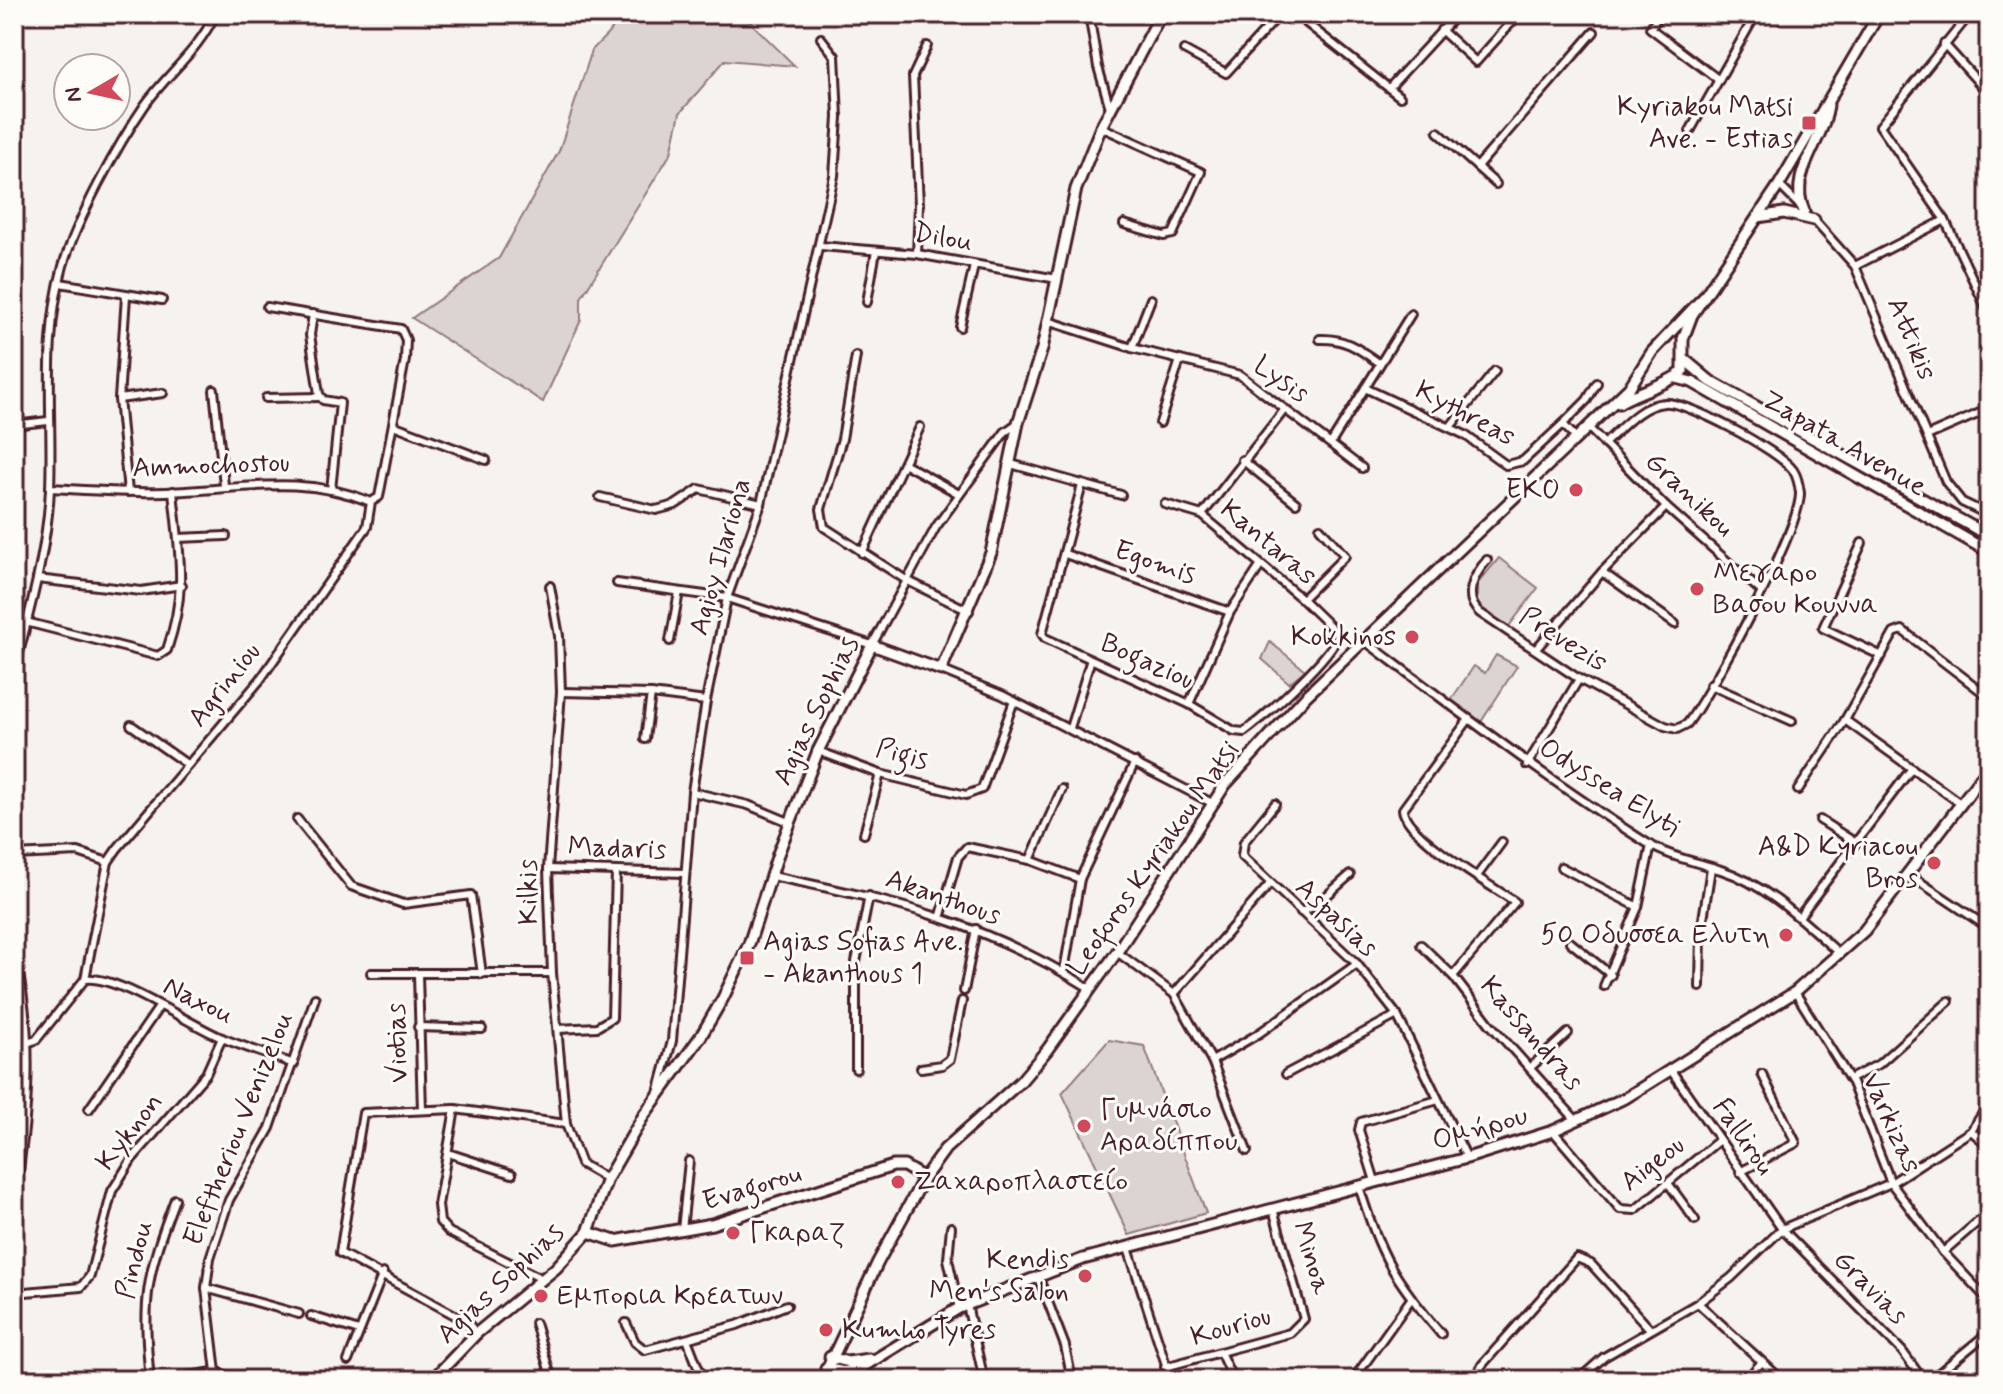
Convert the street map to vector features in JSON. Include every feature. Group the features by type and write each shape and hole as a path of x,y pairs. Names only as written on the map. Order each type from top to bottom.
{"street":[{"path":"14,673 45,542 50,488 50,328 64,264 105,173 146,104 205,36 215,14"},
{"path":"1089,14 1098,67 1111,110"},
{"name":"Agias Sophias","path":"435,1379 477,1333 542,1279 588,1232 607,1179 657,1095 701,1036 723,998 749,944 789,822 818,751 872,645 936,527 1005,432 1018,423 1048,321 1076,189 1101,127 1161,14"},
{"path":"1184,50 1226,73 1280,14"},
{"path":"1295,14 1400,97"},
{"path":"1389,88 1457,14"},
{"path":"1441,30 1476,62 1519,14"},
{"path":"1661,14 1650,28 1719,80"},
{"path":"1690,131 1756,14"},
{"path":"1858,14 1877,18"},
{"path":"1970,14 1880,123 1945,220 1985,294 1989,314"},
{"name":"Leoforos Kyriakou Matsi","path":"1596,419 1643,389 1683,371 1685,330 1701,300 1779,185 1877,18"},
{"path":"1477,167 1594,32"},
{"name":"Agioy Ilariona","path":"657,1095 673,1033 692,792 706,701 727,598 761,504 821,246 834,176 838,117 835,56 821,38"},
{"path":"1944,44 1989,94"},
{"path":"917,254 919,205 913,76 927,46"},
{"path":"1804,211 1798,198 1798,182 1823,131 1828,101"},
{"path":"1101,127 1201,172 1173,234 1164,236 1124,224"},
{"path":"1438,132 1496,184"},
{"name":"Attikis","path":"1779,185 1855,266 1954,492 1962,502 1989,515"},
{"path":"1758,217 1784,213 1814,220"},
{"path":"1855,266 1945,220"},
{"name":"Dilou","path":"821,246 917,254 1057,279"},
{"path":"867,302 876,251"},
{"path":"960,327 974,266"},
{"path":"60,283 162,300"},
{"path":"126,296 119,399 128,492"},
{"path":"1132,348 1151,299"},
{"name":"Leoforos Kyriakou Matsi","path":"822,1380 830,1357 924,1178 945,1149 1025,1077 1117,952 1212,803 1271,732 1313,689 1629,388 1658,345 1701,300"},
{"path":"267,307 313,314 310,335 321,397"},
{"name":"Agriniou","path":"27,1043 36,1040 85,979 108,862 130,830 260,680 367,527 371,502 379,497 405,360 406,340 401,329 313,314"},
{"path":"1331,443 1411,314"},
{"name":"Lysis","path":"1048,321 1132,348 1240,375 1362,468"},
{"path":"1320,339 1337,338 1350,343 1379,363"},
{"path":"1658,345 1672,344 1684,356"},
{"path":"856,356 842,439 821,515 827,532 906,580 969,611"},
{"name":"Zapata Avenue","path":"1684,356 1710,381 1989,536"},
{"path":"1160,423 1180,360"},
{"path":"1649,360 1653,374 1671,379"},
{"path":"1450,427 1495,371"},
{"name":"Zapata Avenue","path":"1671,379 1702,388 1989,552"},
{"path":"1563,424 1587,400 1597,383"},
{"name":"Kythreas","path":"1365,388 1450,427 1496,460 1512,465 1523,461 1563,424 1575,437"},
{"path":"214,390 224,485"},
{"path":"119,399 163,393"},
{"path":"266,398 321,397 340,403 331,490"},
{"path":"1604,444 1647,408 1677,403 1785,462 1797,477 1798,509 1762,592 1710,685 1792,721"},
{"path":"1202,515 1242,460 1285,409"},
{"path":"1927,436 1989,409"},
{"path":"14,425 48,421"},
{"path":"941,670 969,611 991,553 1018,423"},
{"path":"393,425 486,460"},
{"path":"862,553 920,427"},
{"name":"Granikou","path":"1587,427 1666,507 1762,592"},
{"path":"1242,460 1296,503"},
{"path":"905,464 959,494"},
{"path":"1011,464 1121,495"},
{"name":"Ammochostou","path":"50,488 128,492 224,485 302,484 371,502"},
{"path":"1065,554 1082,485"},
{"path":"600,497 656,510 675,505 699,489 761,504"},
{"path":"26,622 158,656 167,650 180,611 182,585 173,491"},
{"name":"Kantaras","path":"1165,504 1202,515 1336,629 1336,642 1303,678"},
{"path":"1536,649 1602,572 1666,507"},
{"path":"1302,599 1345,556 1320,528"},
{"path":"178,538 226,536"},
{"path":"1862,543 1823,628 1882,656"},
{"name":"Egomis","path":"1065,554 1230,612"},
{"name":"Bogaziou","path":"1065,554 1042,634 1090,662 1189,704 1234,731 1249,729 1303,678"},
{"name":"Prevezis","path":"1487,560 1473,584 1473,605 1579,679 1677,729 1691,719 1710,685"},
{"path":"1189,704 1230,612 1261,565"},
{"path":"1602,572 1675,624"},
{"path":"37,579 141,591 182,585"},
{"path":"617,583 727,598 941,670 1070,728 1212,803"},
{"name":"Kilkis","path":"550,586 559,636 561,692 548,869 552,973 566,1124 581,1164 607,1179"},
{"path":"670,641 679,592"},
{"path":"1798,790 1845,720 1894,633 1905,630 1989,697"},
{"name":"Odyssea Elyti","path":"1365,641 1527,765 1651,845 1755,886 1799,917 1840,954"},
{"path":"1070,728 1090,662"},
{"path":"1303,678 1313,689"},
{"path":"1527,765 1579,679"},
{"path":"561,692 651,694 706,701"},
{"path":"645,739 651,694"},
{"name":"Pigis","path":"818,751 880,774 975,795 982,789 1014,701"},
{"path":"1469,719 1403,809 1405,820 1432,845 1477,876 1502,842"},
{"path":"1845,720 1960,803"},
{"path":"131,725 188,765"},
{"path":"1064,971 1080,879 1135,762"},
{"name":"Ομήρου","path":"826,1368 854,1370 963,1306 1038,1276 1128,1248 1467,1158 1553,1131 1627,1097 1795,992 1840,954 1908,874 1989,767"},
{"path":"1799,917 1912,768"},
{"path":"864,834 880,774"},
{"path":"1030,860 1062,789"},
{"path":"692,792 748,805 789,822"},
{"name":"Aspasias","path":"1275,804 1244,842 1242,856 1269,885 1357,964 1397,1015 1467,1158"},
{"path":"297,819 351,886 403,904 471,895 482,974"},
{"path":"1820,820 1856,843"},
{"path":"1604,986 1638,907 1651,845"},
{"path":"941,915 963,850 974,846 1030,860 1080,879"},
{"path":"14,855 78,852 108,862"},
{"path":"1561,867 1638,907"},
{"path":"1700,987 1701,932 1711,868"},
{"name":"Madaris","path":"548,869 685,873"},
{"path":"558,1029 597,1027 612,1018 616,871"},
{"path":"1908,874 1989,928"},
{"path":"1301,912 1315,906 1350,875"},
{"name":"Akanthous","path":"772,876 941,915 1064,971 1091,989"},
{"name":"Kassandras","path":"1453,976 1515,902 1477,876"},
{"path":"1174,994 1269,885"},
{"path":"856,1069 856,962 869,896"},
{"path":"964,991 976,929"},
{"path":"1570,942 1611,975"},
{"name":"Kassandras","path":"1421,945 1453,976 1489,1023 1532,1066 1576,1120"},
{"path":"1117,952 1174,994 1212,1061 1247,1151"},
{"path":"14,959 27,1043 22,1134 14,1190"},
{"path":"1212,1061 1258,1034 1357,964"},
{"path":"371,973 552,973"},
{"name":"Viotias","path":"418,975 422,1110"},
{"name":"Naxou","path":"85,979 96,977 222,1038 294,1064"},
{"name":"Varkizas","path":"1795,992 1850,1079 1891,1183 1943,1252 1989,1301"},
{"name":"Eleftheriou Venizelou","path":"216,1376 206,1288 210,1258 229,1200 270,1128 315,998"},
{"path":"921,1068 942,1065 950,1059 962,1001"},
{"path":"1850,1079 1879,1064 1949,1001"},
{"path":"89,1109 159,1007"},
{"path":"1286,1074 1397,1015"},
{"path":"418,1027 482,1029"},
{"path":"1532,1066 1568,1033"},
{"name":"Kyknon","path":"14,1293 81,1287 90,1276 99,1231 112,1191 132,1159 206,1074 222,1038"},
{"name":"Fallirou","path":"1670,1069 1782,1229"},
{"path":"1740,1172 1796,1143 1762,1074"},
{"path":"1375,1181 1359,1130 1361,1122 1438,1100"},
{"path":"1578,1380 1604,1357 1649,1328 1698,1303 1731,1278 1782,1229 1891,1183 1971,1131 1989,1104"},
{"path":"455,1109 438,1205 442,1226 542,1279"},
{"path":"477,1333 466,1321 383,1273 340,1253 363,1113 455,1109 566,1124"},
{"name":"Aigeou","path":"1553,1131 1620,1209 1635,1210 1718,1141"},
{"path":"1971,1131 1989,1146"},
{"path":"448,1153 512,1174"},
{"path":"682,1230 689,1161"},
{"name":"Evagorou","path":"588,1232 615,1241 682,1230 739,1217 893,1166 904,1166 924,1178"},
{"path":"1668,1183 1695,1220"},
{"path":"1359,1186 1383,1258 1411,1299 1441,1334"},
{"name":"Pindou","path":"150,1380 144,1320 146,1285 175,1199"},
{"name":"Minoa","path":"1273,1209 1304,1319"},
{"path":"1943,1252 1989,1212"},
{"path":"951,1227 948,1259 984,1380"},
{"name":"Gravias","path":"1782,1229 1902,1351 1923,1380"},
{"path":"1128,1248 1171,1380"},
{"path":"1478,1378 1482,1365 1577,1258 1591,1264 1649,1328"},
{"path":"348,1361 383,1273"},
{"path":"1038,1276 1065,1346 1072,1380"},
{"path":"206,1288 299,1314"},
{"path":"1353,1380 1411,1299"},
{"path":"1698,1303 1782,1380"},
{"path":"626,1323 635,1342 645,1350 746,1322 787,1305"},
{"path":"311,1316 359,1331"},
{"name":"Kouriou","path":"1165,1367 1290,1333 1304,1319"},
{"path":"535,1323 552,1380"},
{"path":"1923,1380 1939,1373 1989,1332"},
{"path":"687,1339 703,1380"},
{"path":"1221,1354 1233,1380"},
{"name":"Ομήρου","path":"830,1357 848,1362 877,1358"},
{"path":"1746,1380 1761,1363"},
{"path":"176,1380 216,1376 234,1380"}],"shaded area":[{"path":"627,14 742,14 795,66 725,60 680,113 671,153 581,298 581,320 543,402 412,318 499,258 559,151 592,50"},
{"path":"1499,558 1538,588 1506,630 1476,605 1478,583"},
{"path":"1270,642 1305,670 1289,683 1262,659"},
{"path":"1496,655 1517,666 1481,722 1451,700 1474,666 1485,673"},
{"path":"1109,1040 1144,1046 1206,1213 1129,1235 1062,1093"}],"place":[{"name":"Kyriakou Matsi Ave. - Estias","path":"1809,123"},
{"name":"EKO","path":"1576,490"},
{"name":"Μεγαρο Βασου Κουννα","path":"1697,589"},
{"name":"Kokkinos","path":"1412,637"},
{"name":"A&D Kyriacou Bros","path":"1934,863"},
{"name":"50 Οδυσσεα Ελυτη","path":"1786,935"},
{"name":"Agias Sofias Ave. - Akanthous 1","path":"747,958"},
{"name":"Γυμνάσιο Αραδίππου","path":"1084,1126"},
{"name":"Ζαχαροπλαστείο","path":"898,1182"},
{"name":"Γκαραζ","path":"733,1233"},
{"name":"Kendis Men's Salon","path":"1085,1276"},
{"name":"Εμπορια Κρεατων","path":"541,1296"},
{"name":"Kumho Tyres","path":"826,1330"}]}
